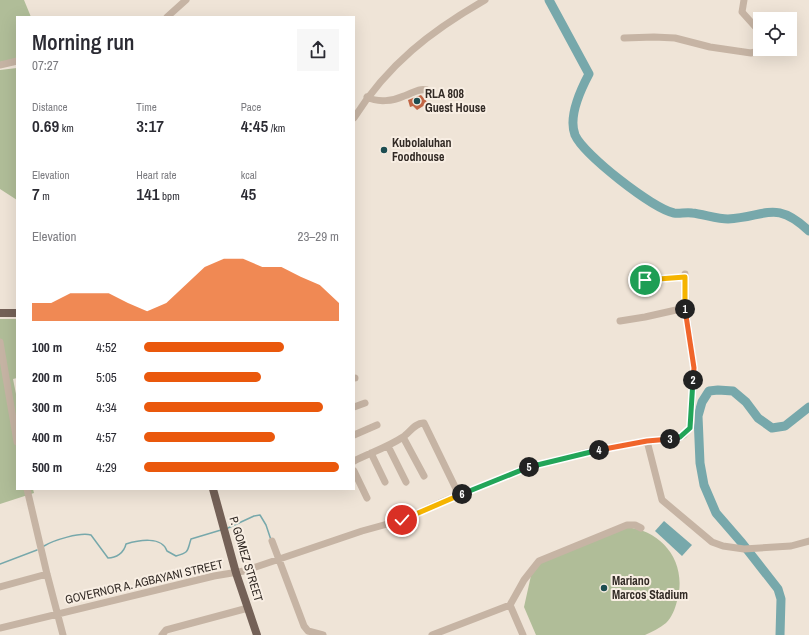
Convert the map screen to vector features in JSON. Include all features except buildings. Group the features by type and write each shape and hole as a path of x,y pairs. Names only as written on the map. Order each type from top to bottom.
{"main road":[{"path":"0,313 16,313"},
{"name":"P. GOMEZ STREET","path":"213,490 236,573 257,635"}],"street":[{"path":"168,16 186,0"},
{"path":"355,117 380,81 401,59 434,31 472,4 485,0"},
{"path":"744,0 742,12 753,24"},
{"path":"624,38 654,36 675,38 710,47 753,52"},
{"path":"0,65 16,61"},
{"path":"368,98 375,101 392,99 404,96 421,88 428,90"},
{"name":"GOVERNOR A. AGBAYANI STREET","path":"0,628 214,576 236,573 279,560 362,531 402,520 526,468 592,451 647,441 677,439 684,435 690,428 694,368 685,308 685,276 645,280"},
{"path":"620,321 685,308"},
{"path":"0,342 16,436"},
{"path":"355,407 365,402"},
{"path":"355,461 388,446 403,437 419,424 424,423 459,495"},
{"path":"355,435 377,425"},
{"path":"403,437 424,476"},
{"path":"647,441 662,500 712,542 722,546 744,549 792,546 809,541"},
{"path":"388,446 406,482"},
{"path":"371,453 385,482"},
{"path":"355,473 367,498"},
{"path":"27,490 46,574 63,635"},
{"path":"432,635 510,605 524,580 539,561 627,525 635,525 641,528"},
{"path":"272,541 304,626 308,631 323,635"},
{"path":"0,587 46,574"},
{"path":"510,605 523,635"},
{"path":"164,632 248,608"}],"green space":[{"path":"0,0 24,0 31,16 16,16 16,60 0,62"},
{"path":"16,68 16,199 0,189 0,70"},
{"path":"0,319 16,319 16,378 13,379 16,394 16,490 33,490 34,493 0,504"},
{"name":"Mariano Marcos Stadium","path":"625,527 639,529 651,534 669,551 675,562 679,574 679,587 677,601 672,616 668,621 659,628 645,635 536,635 524,607 532,571 540,563"}],"water":[{"path":"664,521 692,545 682,556 655,531"}],"waterway":[{"path":"549,0 589,74 576,103 573,120 575,135 581,144 604,167 651,202 674,213 692,213 728,219 741,218 761,213 778,213 787,215 809,231"},
{"path":"780,635 781,599 778,589 716,513 704,485 700,463 698,416 702,402 709,391 718,390 733,391 746,402 758,418 772,428 785,426 809,407"},
{"path":"228,528 254,516 260,515 266,525 271,540"},
{"path":"44,546 67,537 86,534 91,535 108,558 119,554 126,544 150,540 160,543 167,551 176,556 186,552 191,539 221,530"},
{"path":"0,564 37,550"}],"place":[{"name":"RLA 808 Guest House","path":"417,101"},
{"name":"Kubolaluhan Foodhouse","path":"384,150"},
{"name":"Mariano Marcos Stadium","path":"604,588"}],"route":[{"path":"402,520 432,506 526,468 594,451 647,441 677,439 684,435 690,428 691,422 694,368 686,312 685,277 645,280"}]}
